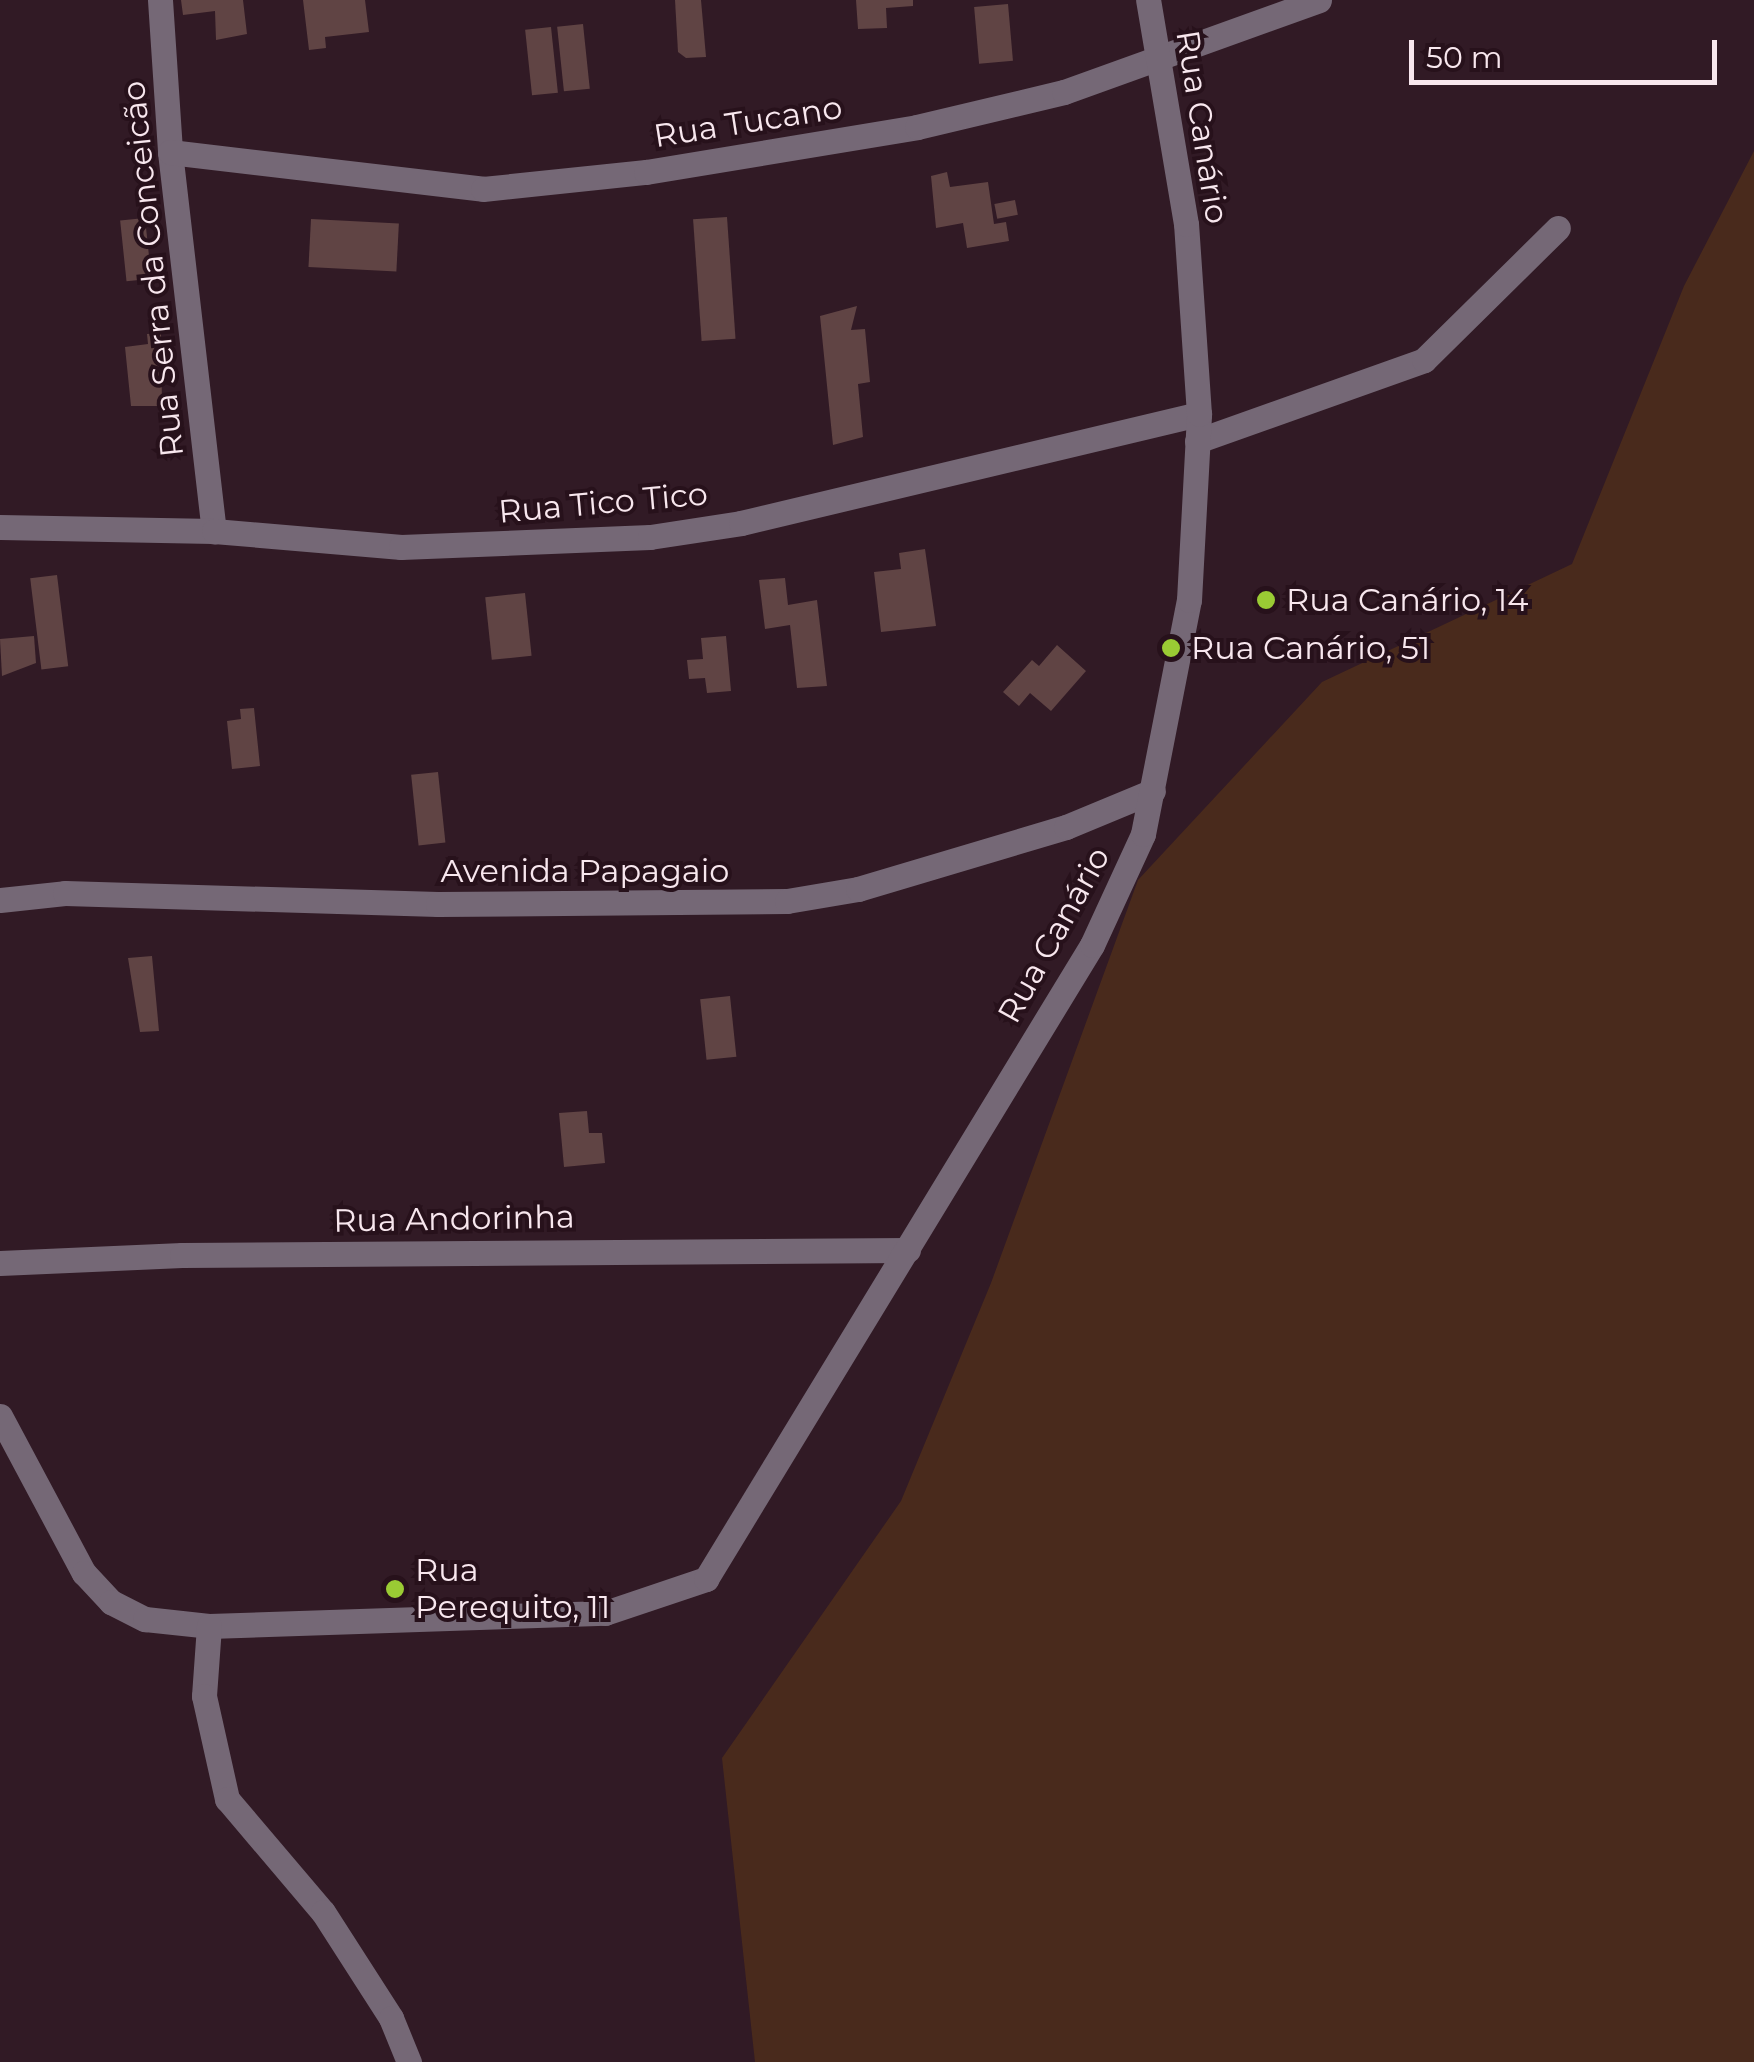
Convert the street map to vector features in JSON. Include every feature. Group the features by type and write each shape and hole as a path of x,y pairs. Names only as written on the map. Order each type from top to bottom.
{"street":[{"name":"Rua Serra da Conceicão","path":"160,0 170,152 214,531"},
{"name":"Rua Canário","path":"209,1626 605,1613 706,1579 1101,927 1129,874 1153,791 1189,600 1199,414 1186,224 1161,53 1148,0"},
{"name":"Rua Tucano","path":"170,152 501,188 646,172 917,127 1064,92 1161,53 1320,0"},
{"path":"1197,441 1424,360 1558,228"},
{"name":"Rua Tico Tico","path":"0,527 214,531 400,547 650,537 742,523 1199,414"},
{"name":"Avenida Papagaio","path":"0,900 65,893 438,904 788,901 858,888 1066,827 1153,791"},
{"name":"Rua Andorinha","path":"0,1263 182,1254 908,1250"},
{"path":"0,1416 84,1574 111,1602 145,1619 209,1626 204,1696 227,1799 324,1912 391,2018 409,2062"}],"shaded area":[{"path":"1754,151 1754,2062 755,2062 722,1758 901,1501 991,1283 1138,880 1322,682 1572,564 1684,286"}],"building":[{"path":"181,0 243,0 247,34 216,40 215,11 183,15"},
{"path":"303,0 365,0 369,32 325,37 326,48 309,50"},
{"path":"675,0 701,0 706,57 686,58 678,52"},
{"path":"856,0 913,0 913,6 886,8 887,28 858,29"},
{"path":"1008,4 1013,61 979,64 974,7"},
{"path":"583,24 590,89 564,91 557,27"},
{"path":"551,27 558,93 532,95 525,30"},
{"path":"947,172 950,187 988,182 994,224 1006,222 1009,241 967,248 963,223 936,228 931,176"},
{"path":"1015,200 1018,215 997,219 994,204"},
{"path":"727,217 736,339 702,341 693,219"},
{"path":"145,218 151,279 127,281 120,221"},
{"path":"311,219 399,224 396,272 308,267"},
{"path":"857,306 851,330 865,329 870,382 858,384 863,437 833,445 820,316"},
{"path":"161,333 162,406 131,406 125,347 148,344 147,334"},
{"path":"925,549 936,626 881,632 874,572 901,569 899,553"},
{"path":"57,575 68,666 41,670 30,578"},
{"path":"785,578 788,605 817,600 827,686 797,688 790,625 765,629 759,580"},
{"path":"525,593 532,656 492,660 485,597"},
{"path":"34,636 36,663 2,676 0,639"},
{"path":"726,636 731,691 707,693 705,678 689,679 687,660 703,659 701,638"},
{"path":"1057,645 1086,671 1051,711 1030,693 1019,706 1003,692 1032,660 1039,666"},
{"path":"254,708 260,766 232,769 227,721 241,719 240,709"},
{"path":"438,772 445,843 419,845 411,775"},
{"path":"152,956 159,1031 140,1032 128,958"},
{"path":"730,996 736,1057 707,1060 700,999"},
{"path":"587,1111 589,1133 602,1133 605,1163 564,1167 559,1113"}],"place":[{"name":"Rua Canário, 14","path":"1266,600"},
{"name":"Rua Canário, 51","path":"1171,648"},
{"name":"Rua Perequito, 11","path":"395,1589"}]}
